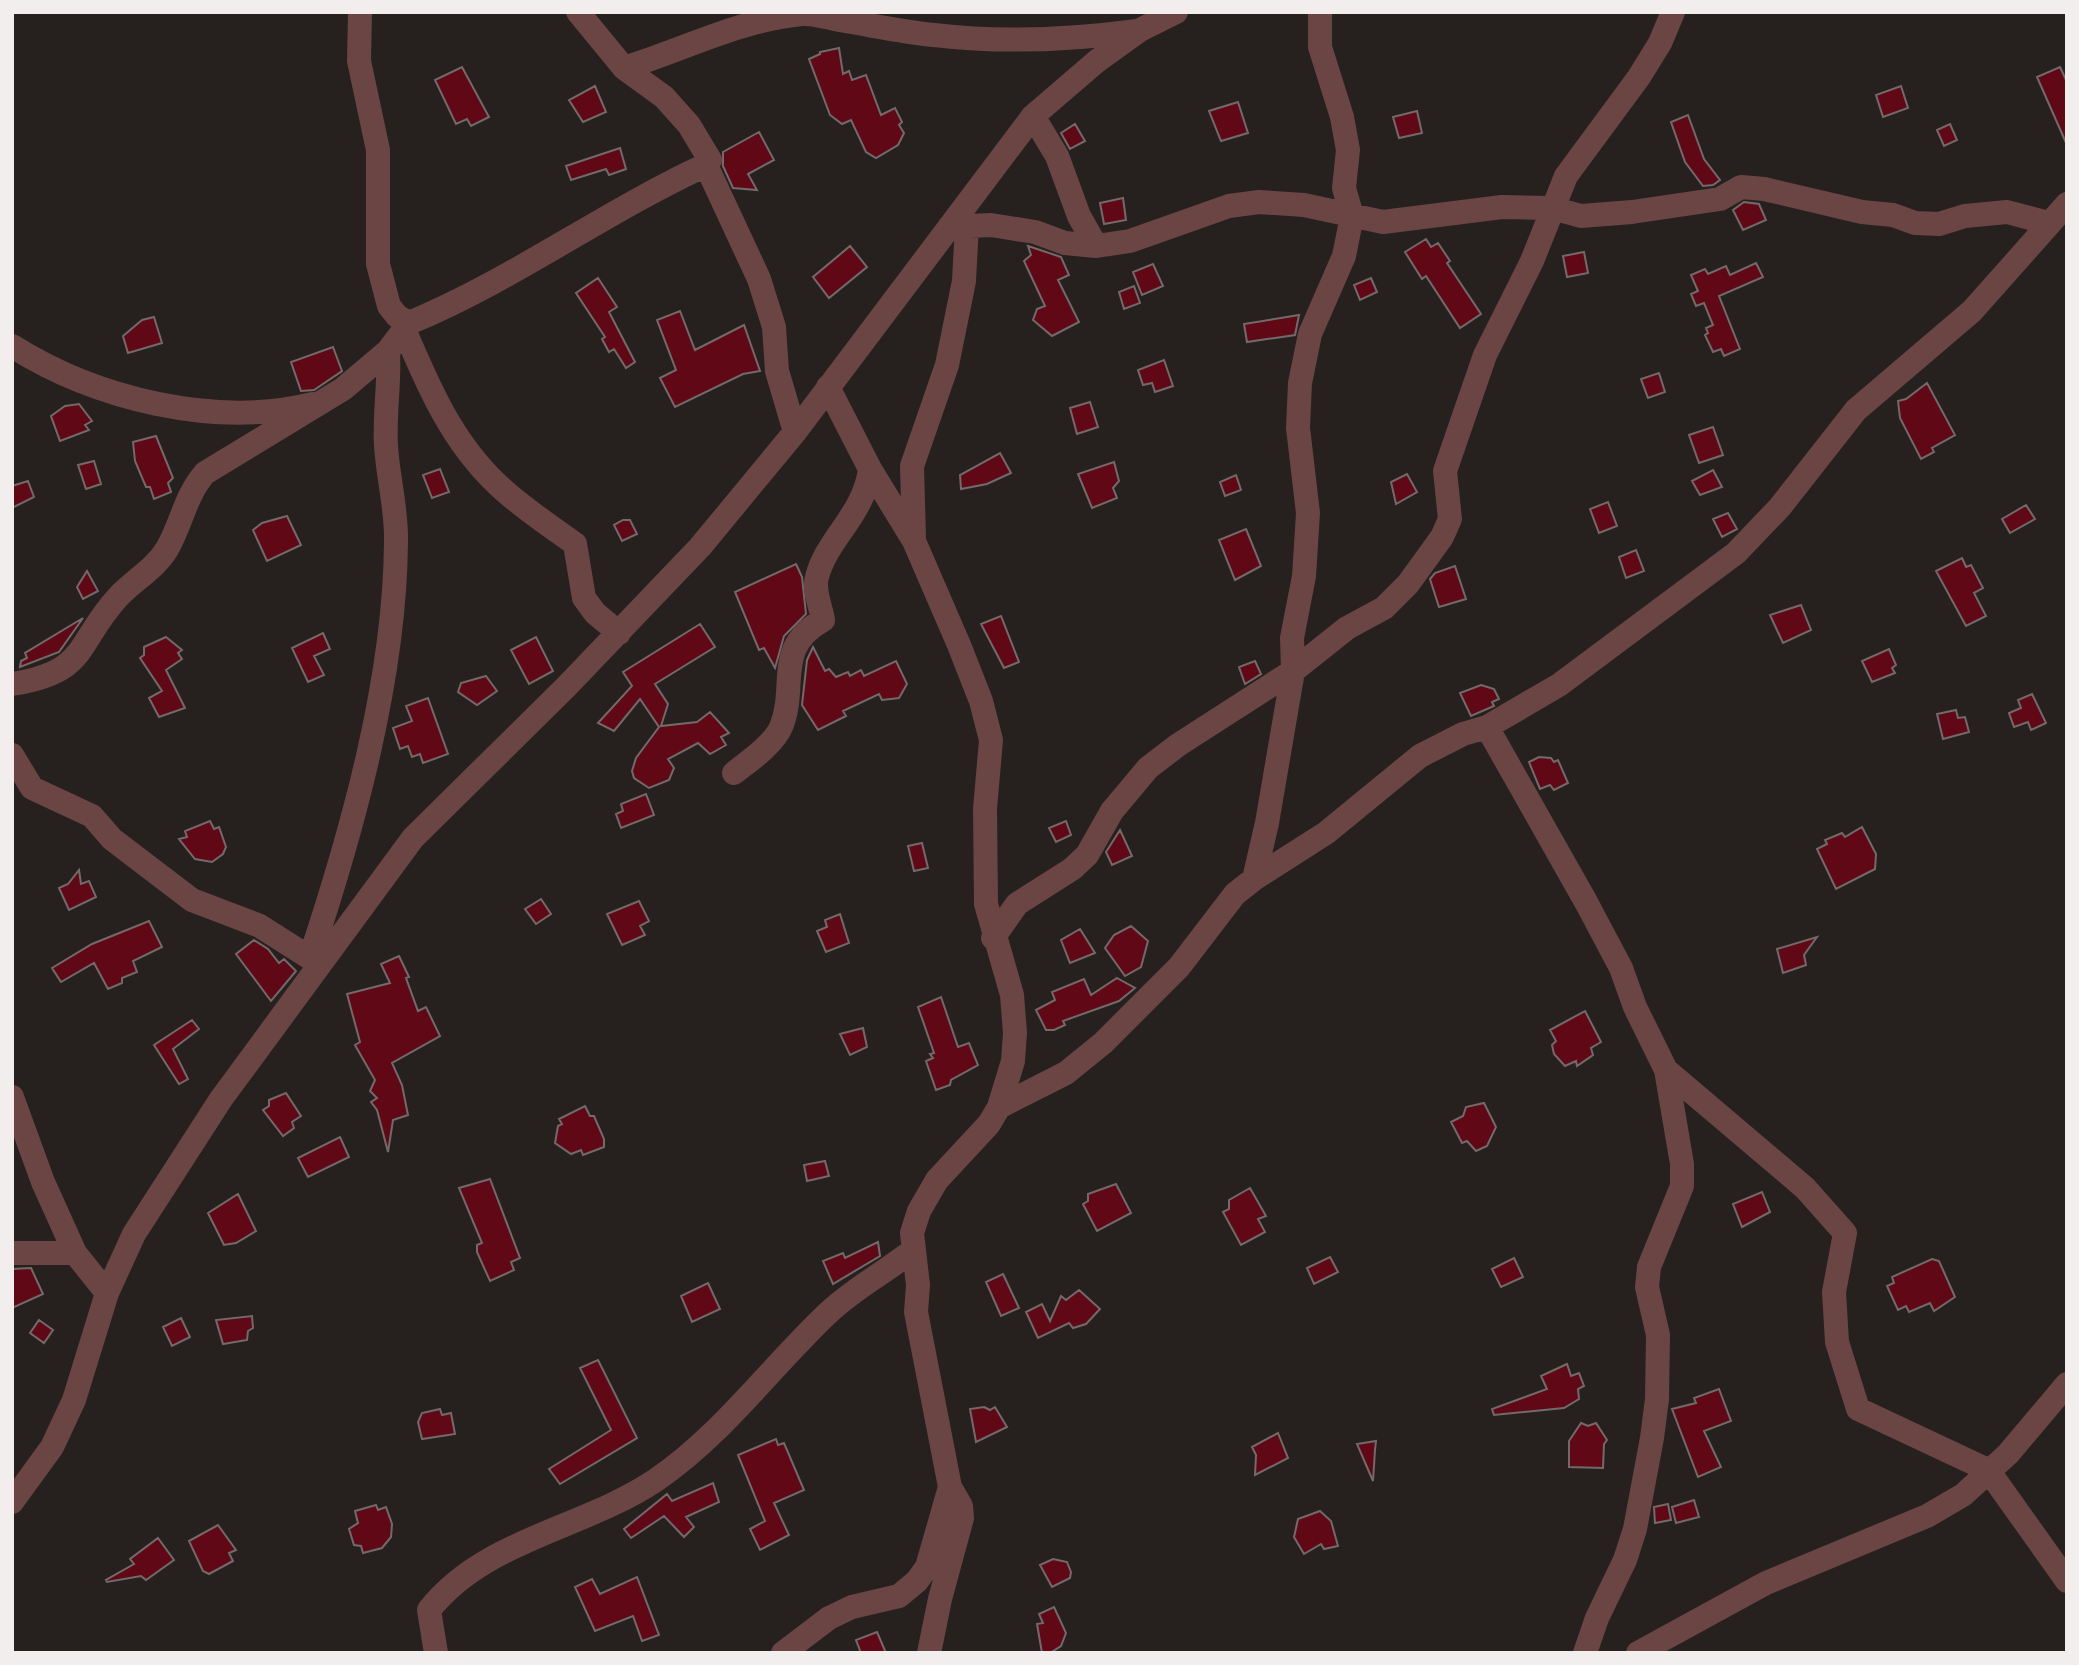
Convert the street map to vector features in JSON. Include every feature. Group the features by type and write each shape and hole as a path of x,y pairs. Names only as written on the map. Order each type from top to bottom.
{"street":[{"path":"360,12 359,61 378,150 378,264 389,306 407,326 439,408 457,438 498,485 575,544 584,598 594,613 619,633"},
{"path":"12,684 38,680 78,657 108,609 166,551 191,491 205,473 327,400 388,351 407,326 501,278 652,191 706,165 710,160 689,125 664,97 624,68 578,12"},
{"path":"12,1502 52,1447 74,1400 107,1293 134,1234 314,960 413,838 619,633 700,547 958,226 1033,116 1063,88 1140,30 1176,12"},
{"path":"1254,880 1267,823 1293,671 1292,638 1304,576 1308,513 1298,428 1300,383 1310,334 1344,256 1352,216 1344,188 1348,150 1342,117 1320,47 1320,12"},
{"path":"993,938 1017,904 1072,869 1087,855 1112,811 1148,768 1178,745 1293,671 1348,628 1384,608 1408,584 1442,537 1450,519 1445,471 1485,355 1532,261 1552,208 1575,160 1639,77 1660,43 1673,12"},
{"path":"624,68 657,58 685,44 750,24 804,14 895,20 1000,40 1056,39 1140,30"},
{"path":"1033,116 1057,156 1079,216 1096,246"},
{"path":"706,165 759,279 774,327 778,371 795,432"},
{"path":"958,226 991,225 1035,232 1065,243 1096,246 1130,241 1228,206 1259,202 1304,205 1383,222 1502,207 1552,208 1581,216 1632,212 1720,199 1741,187 1765,189 1862,212 1893,215 1915,223 1939,224 1965,216 2007,212 2049,223"},
{"path":"999,1107 1066,1073 1103,1043 1179,967 1235,894 1326,833 1420,756 1463,734 1487,727 1559,685 1736,553 1780,507 1856,410 1972,311 2000,283 2067,204"},
{"path":"914,541 912,466 947,366 964,281 958,226"},
{"path":"12,345 51,367 110,390 188,408 257,412 291,409 327,400"},
{"path":"314,960 349,831 381,692 389,641 396,539 386,445 390,384 388,351"},
{"path":"828,387 870,469 914,541 968,667 991,740 985,859 986,904 993,938 1012,995 1015,1033 1013,1061 999,1107 989,1124 937,1180 919,1211 912,1233 918,1285 916,1312 950,1487 961,1506 962,1518 929,1653"},
{"path":"734,773 780,729 792,651 812,626 823,620 816,578 858,510 868,488 870,469"},
{"path":"1487,727 1580,889 1621,968 1634,1007 1667,1070 1682,1164 1682,1186 1649,1267 1647,1287 1658,1335 1657,1399 1635,1529 1585,1653"},
{"path":"12,755 32,788 92,816 112,839 192,900 260,926 314,960"},
{"path":"1667,1070 1805,1188 1845,1233 1833,1292 1837,1342 1858,1409 1989,1470 2067,1581"},
{"path":"12,1097 43,1182 75,1252 107,1293"},
{"path":"436,1653 429,1610 447,1588 469,1570 554,1528 601,1511 655,1480 688,1456 828,1313 864,1283 912,1251"},
{"path":"12,1253 75,1252"},
{"path":"1638,1653 1766,1583 1927,1516 1963,1496 2008,1454 2067,1384"},
{"path":"783,1653 830,1618 852,1607 899,1596 917,1581 932,1554 950,1487"}],"building":[{"path":"839,48 843,74 849,71 852,80 866,75 881,115 895,108 902,122 899,125 904,133 898,145 876,158 866,152 851,120 842,124 830,115 809,59 820,52"},
{"path":"462,67 489,117 471,126 467,119 456,124 435,80"},
{"path":"2060,67 2067,82 2067,145 2037,77"},
{"path":"595,86 606,112 583,122 569,100"},
{"path":"1901,86 1908,108 1883,117 1876,95"},
{"path":"1238,102 1248,133 1221,141 1209,111"},
{"path":"1417,111 1422,133 1399,138 1393,117"},
{"path":"1688,115 1704,159 1720,180 1713,185 1703,186 1685,162 1671,122"},
{"path":"1075,124 1085,141 1070,149 1061,133"},
{"path":"1950,124 1957,140 1944,146 1937,130"},
{"path":"759,132 774,160 748,174 757,190 733,188 723,166 723,152"},
{"path":"620,148 626,169 609,175 606,169 571,180 566,166"},
{"path":"1123,198 1126,220 1104,224 1100,203"},
{"path":"1744,202 1759,204 1766,220 1743,230 1733,210"},
{"path":"1426,239 1431,247 1438,243 1450,261 1447,263 1481,314 1460,328 1426,276 1422,279 1405,252"},
{"path":"850,246 867,267 829,298 813,277"},
{"path":"1028,246 1061,257 1069,275 1058,280 1079,322 1052,336 1033,320 1037,309 1045,306 1024,261 1031,255"},
{"path":"1584,252 1588,273 1567,277 1563,256"},
{"path":"1756,263 1763,277 1719,296 1740,349 1724,356 1721,349 1713,352 1705,335 1708,333 1706,328 1713,325 1704,303 1696,306 1691,294 1698,291 1691,275 1705,269 1708,274 1726,266 1730,275"},
{"path":"1153,264 1163,286 1142,295 1133,272"},
{"path":"598,278 617,307 609,312 635,362 626,368 614,349 609,352 602,339 605,337 576,293"},
{"path":"1371,278 1377,292 1360,300 1354,285"},
{"path":"1134,286 1140,303 1124,309 1119,292"},
{"path":"680,311 695,350 744,325 760,371 743,374 675,407 660,378 676,370 657,320"},
{"path":"1299,315 1295,335 1247,342 1244,324"},
{"path":"154,317 162,343 128,353 123,336 142,320"},
{"path":"333,347 342,371 314,390 301,391 291,362"},
{"path":"1164,360 1173,386 1155,392 1152,383 1143,385 1138,370"},
{"path":"1659,373 1665,392 1648,398 1641,379"},
{"path":"1927,383 1955,435 1932,448 1934,452 1921,459 1900,418 1898,401 1906,399"},
{"path":"1090,402 1098,427 1077,434 1070,408"},
{"path":"79,404 92,421 85,425 89,430 60,441 51,416 65,406"},
{"path":"1713,427 1723,455 1699,463 1689,435"},
{"path":"156,436 173,478 168,483 171,492 154,499 135,461 133,442"},
{"path":"1000,453 1011,473 987,484 961,489 960,475"},
{"path":"94,461 101,484 86,489 78,465"},
{"path":"1114,462 1119,481 1113,488 1117,498 1092,508 1078,474"},
{"path":"440,469 449,492 432,498 423,475"},
{"path":"1713,470 1722,487 1700,495 1692,481"},
{"path":"1407,474 1417,492 1396,504 1391,482"},
{"path":"1236,475 1241,490 1225,496 1220,482"},
{"path":"28,481 34,497 12,508 12,486"},
{"path":"1608,502 1617,526 1599,533 1590,509"},
{"path":"2026,505 2035,519 2010,533 2002,519"},
{"path":"1728,513 1737,529 1722,537 1713,519"},
{"path":"287,516 301,545 267,561 253,530 262,523"},
{"path":"630,520 637,534 622,541 614,525"},
{"path":"1246,529 1261,566 1235,580 1219,540"},
{"path":"1636,550 1644,571 1626,578 1619,557"},
{"path":"1962,558 1966,567 1971,565 1983,588 1974,593 1986,616 1966,626 1936,571"},
{"path":"796,564 802,577 806,614 784,636 775,668 764,648 759,650 735,592"},
{"path":"1455,566 1466,599 1439,607 1430,579 1435,573"},
{"path":"87,571 98,591 83,599 77,587"},
{"path":"1801,605 1811,630 1783,643 1770,615"},
{"path":"1001,616 1019,662 1004,668 981,624"},
{"path":"83,618 59,652 20,667 21,661 27,658 25,653"},
{"path":"700,624 715,647 655,684 668,704 661,726 697,722 710,712 729,733 721,737 726,745 710,754 698,743 668,759 674,768 669,780 649,788 634,778 632,771 636,758 659,727 640,699 614,731 598,723 632,686 623,672"},
{"path":"323,633 330,649 314,656 324,675 308,682 292,648"},
{"path":"166,637 182,650 178,653 182,659 166,670 185,708 159,717 149,698 162,691 140,658 144,655 144,647"},
{"path":"536,637 553,671 529,684 511,650"},
{"path":"813,647 825,671 829,669 836,677 848,672 850,676 861,670 864,676 896,661 907,684 899,698 882,700 879,694 843,711 846,716 818,730 802,705 807,660"},
{"path":"1889,649 1896,665 1892,668 1895,673 1872,682 1862,661"},
{"path":"1255,661 1261,674 1245,684 1239,667"},
{"path":"486,676 497,691 477,705 458,692 461,683"},
{"path":"1481,685 1494,689 1499,699 1492,702 1494,706 1471,716 1460,693"},
{"path":"2032,694 2046,723 2031,730 2028,722 2014,727 2009,713 2021,708 2018,700"},
{"path":"428,698 448,754 423,763 420,754 412,757 408,746 400,749 393,728 412,721 406,706"},
{"path":"1956,710 1958,718 1965,717 1969,732 1943,739 1937,714"},
{"path":"1539,757 1551,758 1554,762 1558,760 1568,783 1554,790 1550,785 1540,789 1529,762"},
{"path":"646,794 654,815 621,828 616,814 623,811 621,804"},
{"path":"210,821 214,829 219,827 226,847 223,854 212,862 195,859 179,839 187,837 185,831"},
{"path":"1066,821 1071,835 1056,842 1049,828"},
{"path":"1862,827 1876,854 1875,869 1836,889 1817,849 1827,844 1825,840 1842,833 1845,837"},
{"path":"1120,830 1132,856 1112,865 1106,852"},
{"path":"922,843 928,868 914,871 908,846"},
{"path":"79,870 81,884 89,881 96,897 69,910 59,888 68,884"},
{"path":"541,899 551,914 536,924 525,909"},
{"path":"639,901 649,921 640,926 645,935 622,945 607,914"},
{"path":"840,914 849,943 826,952 817,931 827,927 825,920"},
{"path":"149,921 162,947 133,961 137,972 122,978 122,983 108,989 94,963 61,982 52,968 92,944"},
{"path":"1131,926 1148,941 1141,967 1125,976 1105,948 1114,935"},
{"path":"1080,929 1095,953 1070,963 1061,940"},
{"path":"1817,937 1804,955 1806,965 1783,973 1777,949"},
{"path":"254,940 268,949 279,963 284,959 296,971 271,1001 236,954"},
{"path":"399,956 409,977 406,978 418,1011 426,1007 440,1036 392,1063 402,1085 408,1115 393,1120 388,1152 377,1110 371,1102 377,1098 370,1091 375,1080 355,1045 360,1042 347,994 390,983 381,964"},
{"path":"1117,978 1135,988 1119,1001 1063,1021 1065,1025 1054,1030 1046,1030 1036,1010 1055,1000 1052,992 1084,979 1091,995"},
{"path":"941,997 958,1047 969,1043 978,1065 951,1080 950,1085 936,1090 926,1061 933,1058 930,1054 934,1053 918,1007"},
{"path":"1585,1011 1601,1042 1591,1048 1593,1055 1577,1066 1576,1061 1565,1066 1554,1054 1552,1045 1556,1041 1550,1030"},
{"path":"192,1020 199,1029 173,1049 188,1079 179,1084 154,1045"},
{"path":"863,1028 867,1047 850,1055 840,1034"},
{"path":"286,1093 301,1116 292,1122 294,1128 283,1136 263,1110 269,1106 269,1100"},
{"path":"1484,1103 1496,1127 1487,1146 1476,1151 1467,1141 1462,1143 1451,1122 1463,1116 1466,1107"},
{"path":"585,1106 590,1116 594,1116 604,1139 604,1147 583,1155 581,1150 571,1154 555,1143 558,1126 562,1124 559,1119"},
{"path":"340,1137 349,1157 308,1177 298,1158"},
{"path":"825,1161 829,1176 807,1181 804,1165"},
{"path":"490,1179 520,1258 511,1262 514,1270 490,1281 477,1252 477,1245 482,1243 459,1188"},
{"path":"1116,1184 1131,1213 1097,1231 1083,1204 1088,1201 1088,1194"},
{"path":"1250,1188 1266,1216 1258,1219 1265,1232 1241,1245 1223,1212 1229,1209 1229,1200"},
{"path":"1762,1192 1770,1212 1742,1227 1733,1204"},
{"path":"238,1194 256,1231 236,1243 224,1245 208,1213"},
{"path":"878,1242 880,1256 833,1284 823,1261 843,1253 845,1258"},
{"path":"1330,1257 1338,1272 1314,1284 1307,1268"},
{"path":"1514,1258 1523,1277 1501,1287 1492,1269"},
{"path":"1932,1259 1939,1261 1955,1297 1934,1311 1930,1303 1909,1312 1906,1306 1898,1310 1887,1286 1894,1283 1892,1277"},
{"path":"31,1268 43,1294 12,1308 12,1269"},
{"path":"1003,1274 1019,1308 1001,1316 986,1282"},
{"path":"708,1283 720,1309 692,1322 681,1296"},
{"path":"1079,1290 1100,1309 1086,1324 1073,1328 1069,1323 1038,1338 1026,1312 1042,1304 1050,1321 1061,1296 1066,1300"},
{"path":"252,1316 253,1328 248,1331 247,1340 223,1344 216,1320"},
{"path":"181,1318 190,1337 172,1346 163,1327"},
{"path":"39,1320 53,1330 44,1343 30,1333"},
{"path":"598,1360 637,1438 560,1484 549,1469 611,1430 580,1368"},
{"path":"1567,1364 1571,1376 1579,1373 1584,1386 1578,1389 1579,1399 1564,1408 1494,1415 1492,1409 1547,1389 1541,1376"},
{"path":"1719,1389 1731,1421 1704,1431 1721,1467 1698,1477 1672,1409 1696,1403 1694,1398"},
{"path":"984,1407 990,1410 995,1407 1007,1427 976,1442 970,1409"},
{"path":"440,1409 442,1415 451,1413 455,1434 422,1439 418,1422 422,1413"},
{"path":"1581,1423 1588,1426 1596,1423 1607,1440 1604,1444 1603,1468 1569,1467 1569,1441"},
{"path":"1278,1433 1288,1458 1255,1475 1256,1455 1252,1447"},
{"path":"776,1439 778,1445 784,1443 804,1490 774,1503 789,1535 760,1550 750,1529 765,1521 738,1455"},
{"path":"1376,1441 1375,1450 1373,1481 1357,1444"},
{"path":"713,1483 719,1502 686,1517 694,1527 684,1537 664,1516 631,1538 624,1529 667,1494 672,1501"},
{"path":"1694,1500 1699,1517 1676,1523 1672,1507"},
{"path":"1668,1504 1671,1520 1655,1523 1654,1507"},
{"path":"376,1505 378,1510 386,1507 392,1524 391,1537 382,1548 363,1553 361,1546 354,1545 349,1529 358,1523 355,1511"},
{"path":"1320,1511 1331,1521 1338,1546 1324,1549 1321,1544 1304,1554 1294,1537 1298,1519"},
{"path":"218,1525 236,1550 229,1553 233,1561 209,1574 203,1571 189,1541"},
{"path":"158,1538 174,1560 146,1580 141,1576 107,1582 106,1580 134,1564 130,1559"},
{"path":"1053,1559 1067,1562 1071,1572 1070,1578 1052,1587 1040,1565"},
{"path":"637,1577 659,1635 642,1641 633,1616 595,1631 575,1587 592,1579 600,1594"},
{"path":"1054,1607 1066,1633 1061,1646 1050,1653 1042,1653 1037,1624 1043,1623 1039,1614"},
{"path":"877,1632 886,1653 861,1653 856,1640"}]}
